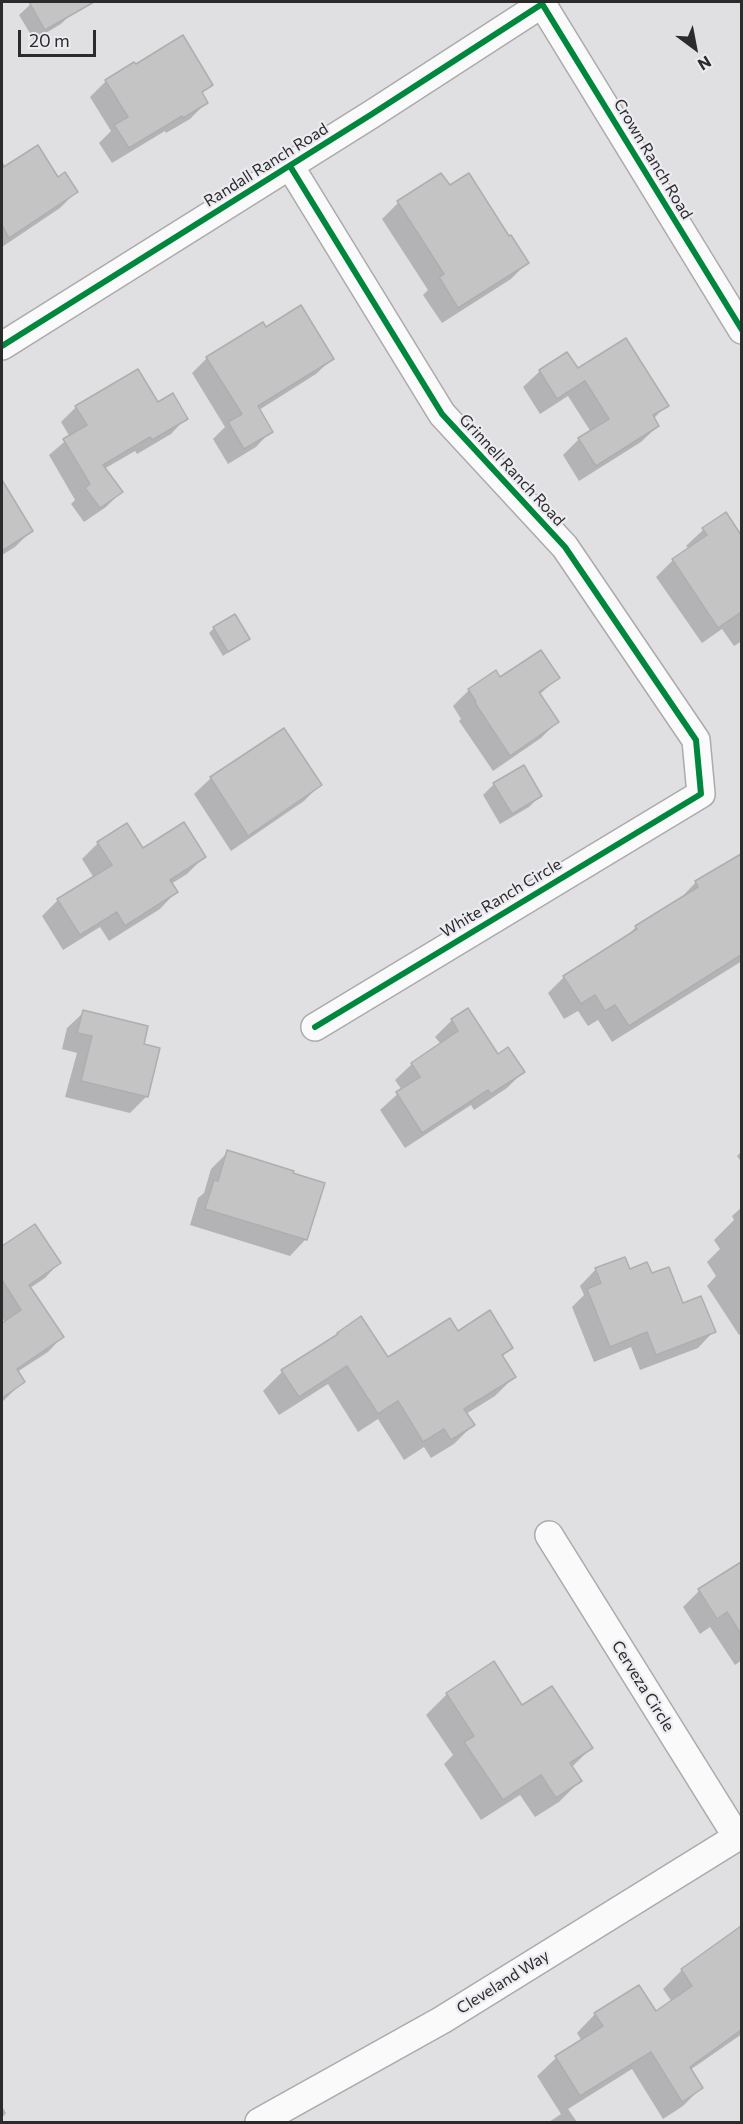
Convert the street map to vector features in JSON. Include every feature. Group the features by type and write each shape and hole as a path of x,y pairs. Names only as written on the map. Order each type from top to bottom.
{"street":[{"name":"Randall Ranch Road","path":"2,346 290,166 542,3"},
{"name":"Crown Ranch Road","path":"542,3 741,330"},
{"name":"Grinnell Ranch Road","path":"290,166 442,414 565,548 696,740 701,794"},
{"name":"White Ranch Circle","path":"315,1027 701,794"},
{"name":"Cerveza Circle","path":"549,1535 739,1835"},
{"name":"Cleveland Way","path":"259,2122 442,2020 739,1835"}],"building":[{"path":"29,2 94,2 45,30"},
{"path":"183,35 213,85 202,92 208,103 129,148 114,125 128,117 105,80"},
{"path":"38,145 58,177 65,172 78,192 9,238 2,225 2,168"},
{"path":"441,173 450,185 469,173 529,263 458,308 439,277 444,274 397,201"},
{"path":"301,305 334,359 258,406 273,432 244,449 228,422 242,414 206,357 263,322 266,327"},
{"path":"626,338 669,406 653,415 659,426 596,466 578,438 609,419 585,381 557,399 539,370 567,352 578,368"},
{"path":"138,369 158,402 173,393 188,419 152,440 150,437 103,465 123,492 100,508 85,488 90,484 63,439 87,425 75,406"},
{"path":"2,480 33,531 2,551"},
{"path":"726,512 741,535 741,612 718,628 672,559 707,535 702,528"},
{"path":"235,614 250,639 228,652 213,627"},
{"path":"541,650 560,678 539,692 559,722 510,756 468,689 496,670 500,677"},
{"path":"284,728 322,785 248,836 210,777"},
{"path":"524,765 542,796 512,814 493,783"},
{"path":"184,822 206,857 170,880 178,892 125,926 117,912 80,935 57,899 112,865 97,842 127,823 143,848"},
{"path":"741,854 741,955 629,1026 615,1005 605,1011 595,995 581,1004 563,976 637,929 635,926 698,887 695,881"},
{"path":"468,1008 498,1054 508,1047 525,1072 491,1094 488,1090 422,1133 396,1092 420,1077 411,1063 458,1031 451,1019"},
{"path":"83,1010 148,1026 144,1044 160,1048 148,1097 81,1081 92,1036 77,1033"},
{"path":"227,1150 325,1183 307,1240 205,1209 214,1180 218,1181"},
{"path":"35,1224 61,1263 29,1285 64,1337 17,1369 25,1382 2,1398 2,1323 21,1310 2,1280 2,1246"},
{"path":"625,1257 630,1269 647,1262 652,1273 669,1267 683,1303 701,1296 716,1332 656,1355 647,1332 610,1347 587,1289 601,1283 595,1268"},
{"path":"490,1310 513,1348 502,1355 516,1377 464,1409 475,1425 451,1440 444,1429 423,1442 398,1401 378,1414 347,1366 299,1397 281,1370 338,1334 361,1316 388,1357 450,1318 458,1331"},
{"path":"741,1562 741,1634 727,1612 717,1619 698,1589"},
{"path":"494,1661 522,1705 552,1686 593,1748 570,1763 582,1781 556,1798 541,1775 503,1800 464,1742 474,1736 446,1693"},
{"path":"741,1926 741,2030 690,2067 703,2088 682,2102 651,2052 580,2096 555,2056 603,2026 594,2013 639,1985 656,2011 692,1986 681,1969"}],"cycle path":[{"path":"541,2 742,330"},
{"path":"2,346 372,114 542,4"},
{"path":"290,166 442,414 565,547 696,740 701,794 315,1027"}]}
